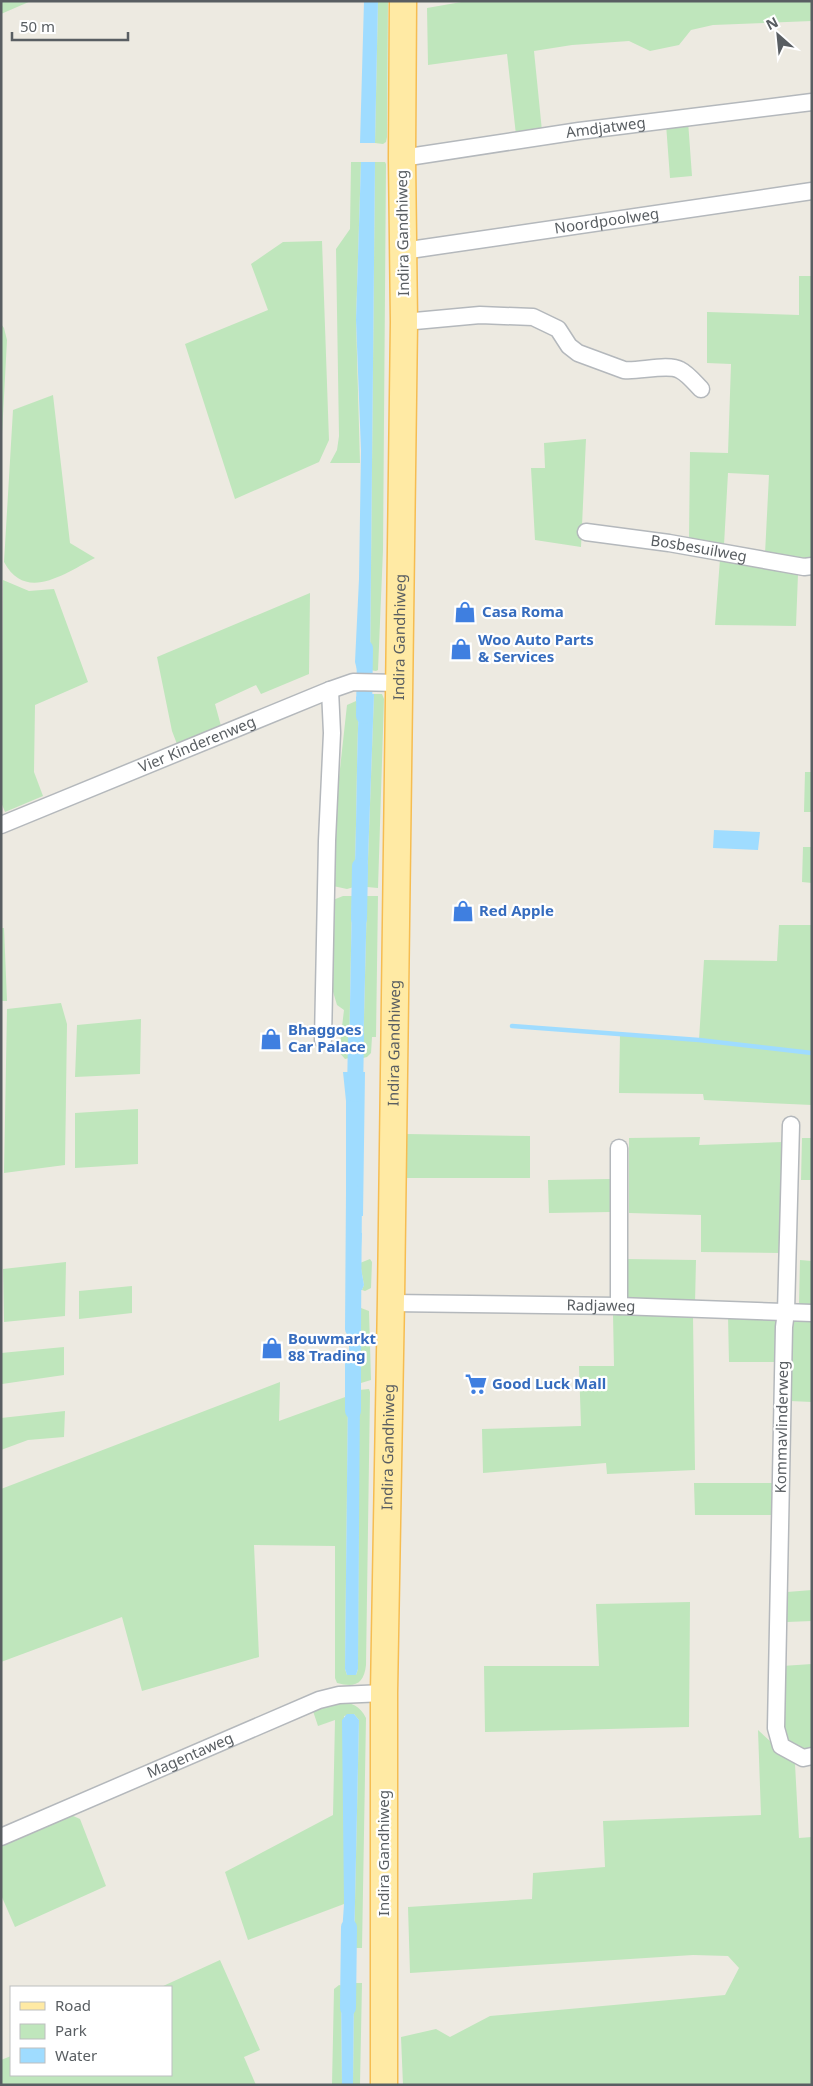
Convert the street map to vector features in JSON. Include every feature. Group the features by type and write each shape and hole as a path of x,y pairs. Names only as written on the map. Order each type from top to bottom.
{"main road":[{"name":"Indira Gandhiweg","path":"384,2085 384,1694 391,1303 390,682 404,322 403,1"}],"street":[{"name":"Amdjatweg","path":"402,158 579,131 812,102"},
{"name":"Noordpoolweg","path":"404,251 812,191"},
{"path":"404,322 480,315 533,317 558,329 569,346 578,353 624,370 679,369 701,389"},
{"name":"Bosbesuilweg","path":"586,532 812,566"},
{"name":"Vier Kinderenweg","path":"1,824 330,690 353,682 390,682"},
{"path":"323,1040 327,841 332,734 330,690"},
{"name":"Kommavlinderweg","path":"791,1126 784,1336 776,1728 781,1746 803,1758 812,1756"},
{"path":"619,1148 619,1306"},
{"name":"Radjaweg","path":"391,1303 619,1306 812,1313"},
{"name":"Magentaweg","path":"1,1837 320,1700 339,1695 384,1694"}],"green space":[{"path":"1,1 31,1 1,14"},
{"path":"378,1 388,1 387,137 386,142 383,144 375,143"},
{"path":"467,1 812,1 812,21 713,25 691,30 679,45 650,51 629,41 572,45 534,51 542,131 516,135 507,54 428,65 427,8"},
{"path":"688,121 692,176 670,178 666,124"},
{"path":"351,162 361,162 356,320 360,463 330,463 337,450 339,436 336,249 350,229"},
{"path":"375,162 385,162 386,164 383,550 378,670 376,671 370,670"},
{"path":"322,241 329,440 319,462 235,499 185,344 268,310 251,264 283,242"},
{"path":"799,276 812,276 812,560 801,561 765,554 769,475 728,473 724,545 689,539 690,452 728,453 731,364 707,363 707,312 799,315"},
{"path":"1,324 7,340 1,453"},
{"path":"53,395 70,543 95,558 59,577 35,583 23,581 13,574 4,562 13,410"},
{"path":"586,439 581,547 535,540 531,468 545,468 544,443"},
{"path":"720,559 798,574 796,626 715,625"},
{"path":"3,580 29,591 54,589 88,682 35,705 34,772 43,796 5,812 1,802"},
{"path":"310,593 309,674 261,694 256,685 215,704 221,726 177,744 172,731 157,657"},
{"path":"374,694 382,694 384,699 378,888 367,887"},
{"path":"356,701 359,704 354,887 347,889 333,886 332,852 337,826 337,796 347,705"},
{"path":"805,772 812,772 812,812 804,812"},
{"path":"803,847 812,847 812,883 802,882"},
{"path":"343,896 352,896 349,1058 345,1059 339,1052 344,1010 337,1005 331,985 333,900"},
{"path":"367,896 378,896 376,1037 372,1037 371,1053 363,1058"},
{"path":"779,925 812,925 812,1105 704,1100 703,1094 619,1093 620,1034 699,1040 704,960 777,961"},
{"path":"1,928 4,928 7,1001 1,1001"},
{"path":"61,1003 67,1024 65,1165 4,1173 7,1009"},
{"path":"141,1019 140,1074 75,1077 77,1025"},
{"path":"138,1109 138,1164 75,1168 75,1113"},
{"path":"407,1134 530,1136 530,1178 406,1178"},
{"path":"700,1137 699,1145 783,1142 782,1253 701,1252 701,1215 629,1213 629,1138"},
{"path":"802,1138 812,1138 812,1180 801,1180"},
{"path":"610,1179 611,1212 549,1213 548,1180"},
{"path":"370,1259 372,1262 371,1288 365,1291 362,1290 364,1285 360,1263"},
{"path":"625,1259 696,1260 695,1304 624,1301"},
{"path":"800,1260 812,1261 812,1306 799,1305"},
{"path":"66,1262 65,1316 4,1322 3,1269"},
{"path":"132,1286 132,1313 79,1319 79,1291"},
{"path":"361,1308 369,1311 371,1380 361,1383"},
{"path":"613,1314 693,1316 695,1470 607,1474 606,1463 483,1473 482,1429 581,1426 579,1366 614,1366"},
{"path":"728,1316 777,1317 775,1362 729,1362"},
{"path":"790,1318 812,1318 812,1402 790,1401"},
{"path":"64,1347 64,1375 2,1384 1,1353"},
{"path":"280,1382 279,1421 348,1396 345,1669 347,1675 356,1675 358,1669 359,1390 369,1389 370,1392 366,1665 361,1680 354,1685 349,1685 337,1683 335,1678 335,1546 254,1545 259,1657 142,1691 122,1617 1,1662 1,1489"},
{"path":"65,1411 64,1437 28,1440 1,1450 1,1418"},
{"path":"694,1483 772,1483 772,1515 695,1515"},
{"path":"812,1590 812,1621 787,1622 787,1592"},
{"path":"690,1602 689,1727 485,1732 484,1666 599,1666 596,1604"},
{"path":"812,1664 812,1750 802,1752 785,1741 781,1723 782,1666"},
{"path":"338,1702 355,1705 366,1718 362,1948 354,1948 359,1720 354,1714 344,1716 344,1904 248,1940 225,1872 333,1815 335,1720 318,1726 313,1711"},
{"path":"758,1730 795,1764 799,1838 812,1837 812,2085 403,2085 401,2037 436,2029 450,2037 490,2016 725,1995 739,1968 728,1956 693,1955 410,1973 408,1907 532,1899 533,1873 605,1867 603,1821 761,1815"},
{"path":"71,1815 80,1819 106,1886 15,1927 1,1895 1,1845"},
{"path":"220,1960 260,2050 244,2057 256,2085 1,2085 1,2060 10,2056 10,2076 172,2076 172,1986 163,1986"},
{"path":"356,1983 362,1983 360,2085 353,2085 354,1986"},
{"path":"339,1985 343,1986 341,1990 342,2085 332,2085 334,1989"}],"water":[{"path":"364,1 378,1 375,143 360,143"},
{"path":"361,162 375,162 370,670 357,670 355,662 359,579 361,451 356,320"},
{"path":"359,694 374,694 367,887 354,887 359,704 356,701 356,697"},
{"path":"714,830 760,832 758,850 713,848"},
{"path":"352,896 367,896 363,1058 349,1058"},
{"path":"343,1072 365,1072 363,1216 346,1215 346,1101"},
{"path":"346,1232 362,1233 360,1263 364,1285 362,1290 346,1290"},
{"path":"351,1308 361,1308 361,1383 349,1383 349,1310"},
{"path":"348,1390 359,1390 360,1394 358,1669 356,1675 347,1675 345,1669"},
{"path":"347,1714 354,1714 359,1720 354,1948 341,1948 344,1904 342,1720"},
{"path":"341,1959 354,1959 355,1974 352,1976 342,1976"},
{"path":"343,1986 354,1986 353,2085 342,2085 341,1990"}],"waterway":[{"path":"364,716 365,648"},
{"path":"359,919 360,866"},
{"path":"512,1026 699,1040 812,1053"},
{"path":"355,1094 356,1036"},
{"path":"353,1329 354,1193"},
{"path":"353,1361 353,1411"},
{"path":"348,2008 349,1927"}],"place":[{"name":"Casa Roma","path":"465,612"},
{"name":"Woo Auto Parts & Services","path":"461,649"},
{"name":"Red Apple","path":"463,911"},
{"name":"Bhaggoes Car Palace","path":"271,1039"},
{"name":"Bouwmarkt 88 Trading","path":"272,1348"},
{"name":"Good Luck Mall","path":"476,1384"}]}
